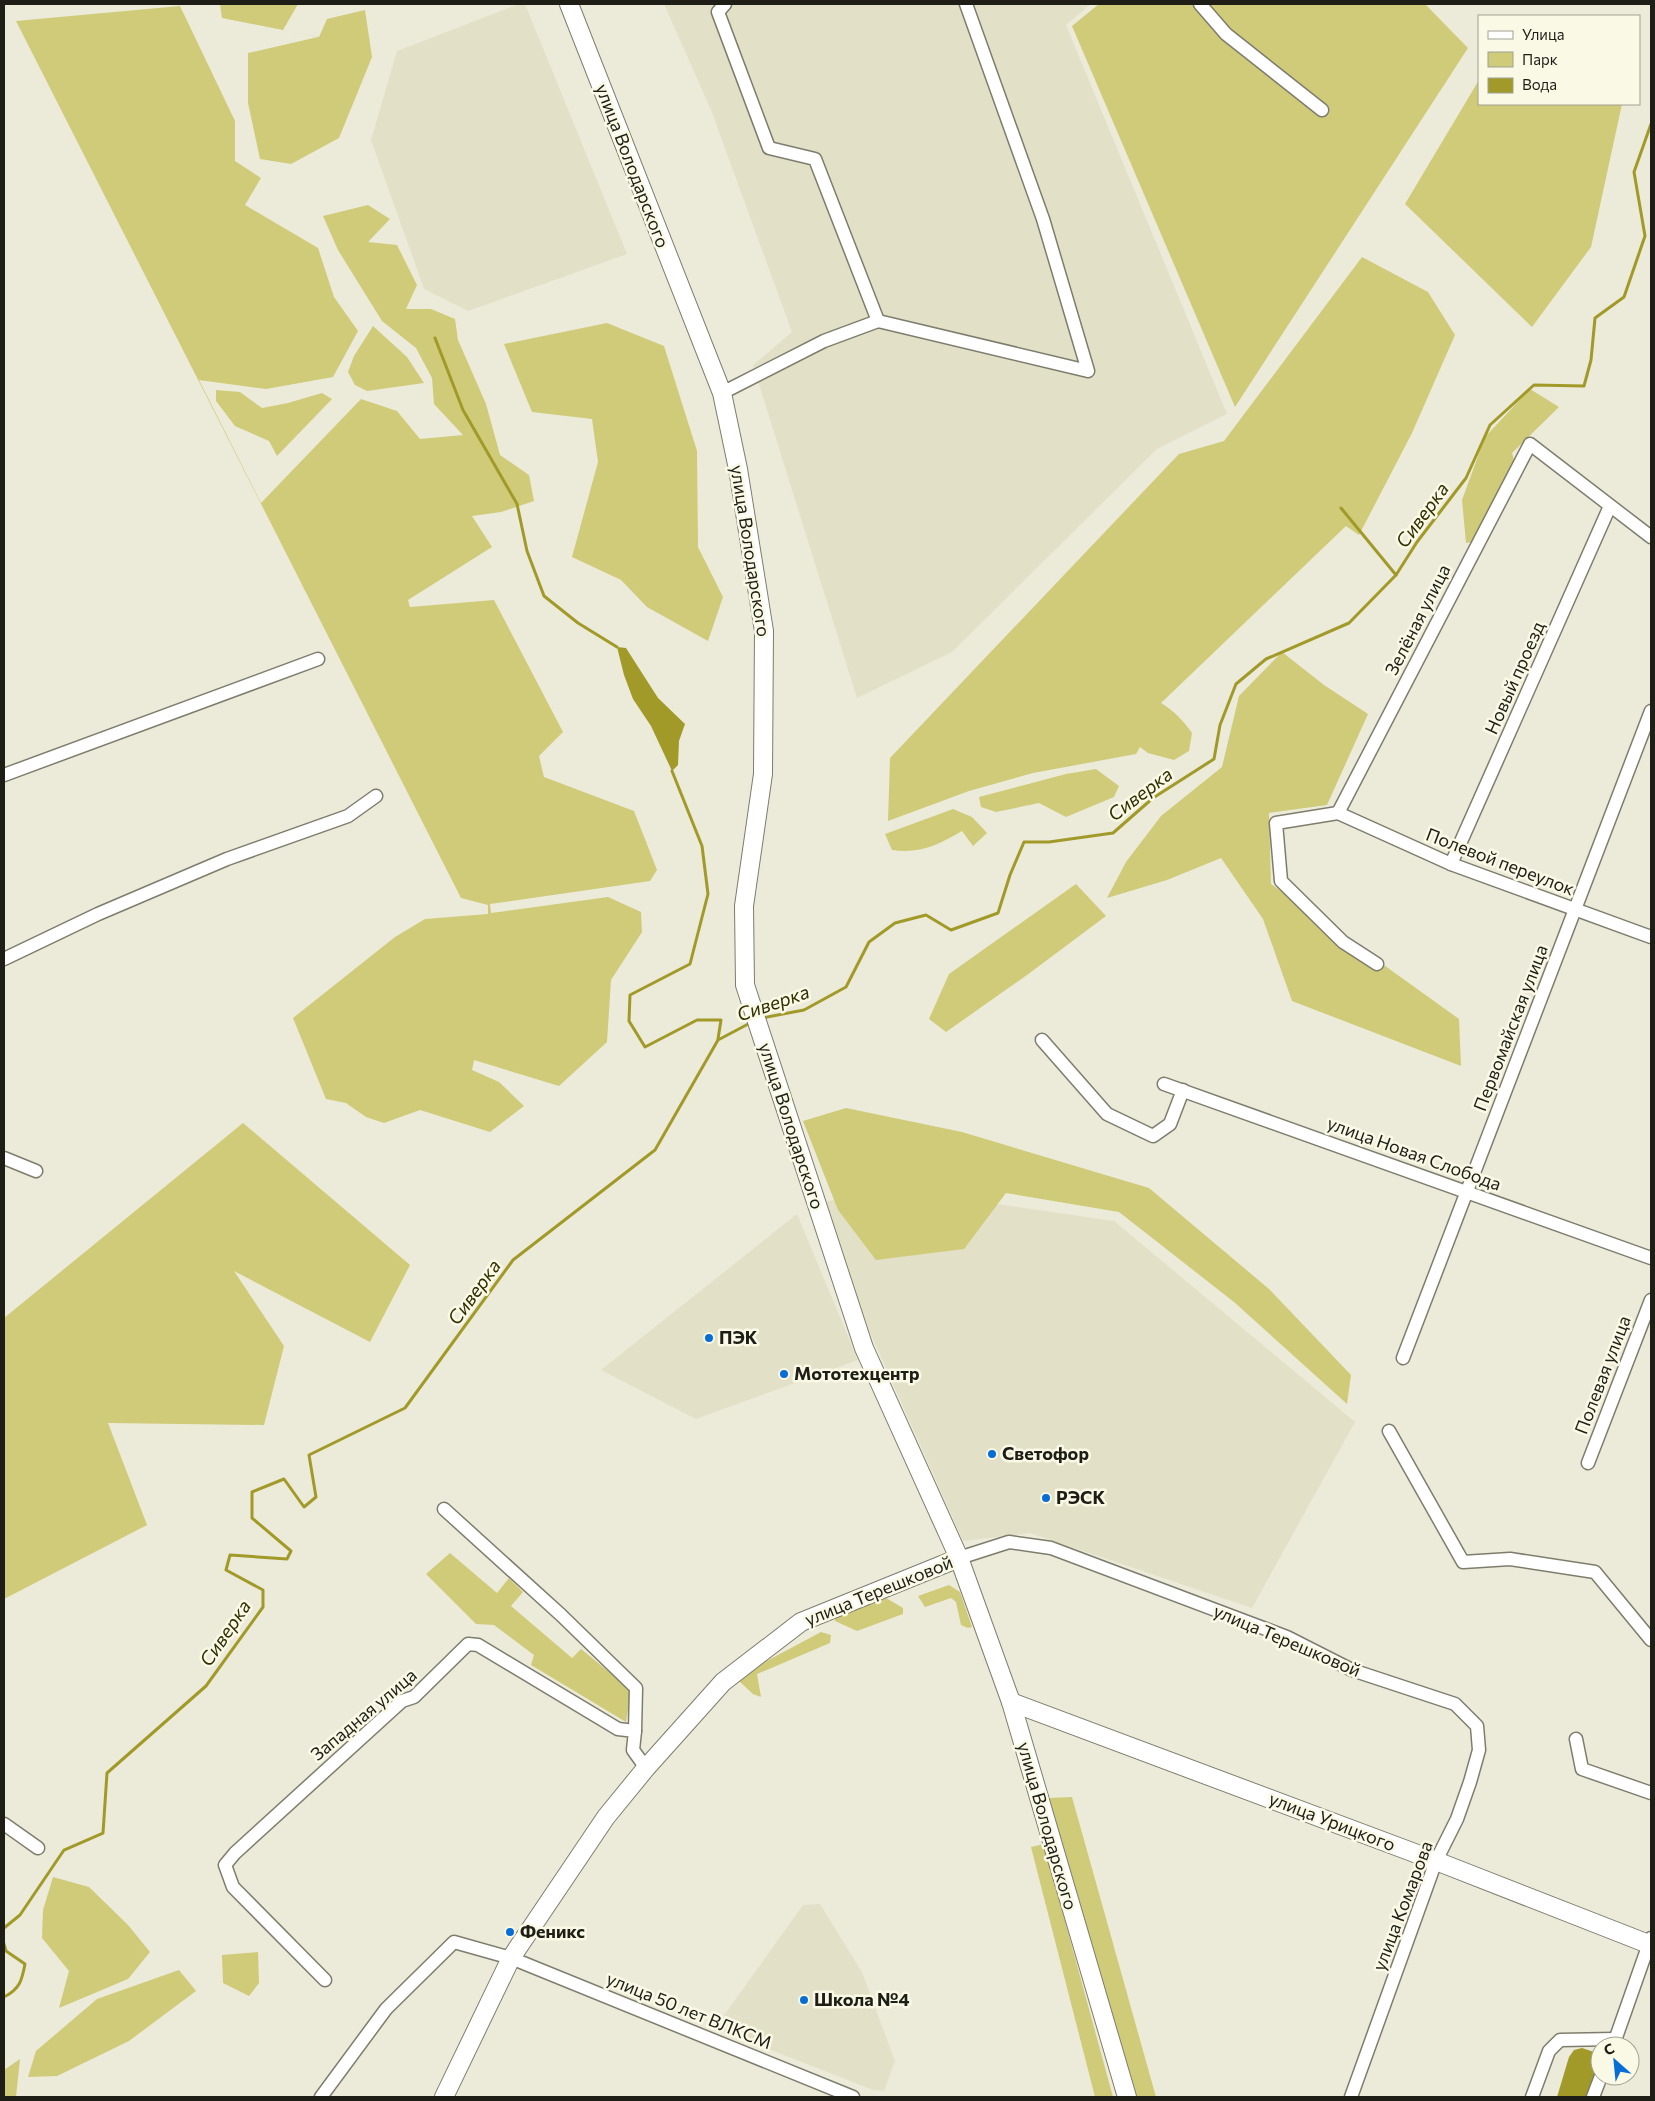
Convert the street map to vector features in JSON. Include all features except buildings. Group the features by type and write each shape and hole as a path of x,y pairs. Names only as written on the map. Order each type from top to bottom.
{"main road":[{"name":"улица Володарского","path":"569,4 722,393 738,469 764,631 763,774 744,906 745,985 864,1348 959,1558 1011,1702 1126,2097"},
{"name":"улица Терешковой","path":"444,2097 511,1958 606,1817 646,1768 723,1682 801,1622 959,1558"},
{"name":"улица Урицкого","path":"1011,1702 1650,1942"}],"street":[{"path":"725,4 718,12 769,148 815,159 878,320"},
{"path":"722,393 824,341 878,320 1088,371 1043,219 966,4"},
{"path":"1200,4 1226,34 1322,110"},
{"name":"Зелёная улица","path":"1338,813 1530,444 1610,506"},
{"path":"1610,506 1651,537"},
{"name":"Новый проезд","path":"1451,864 1610,506"},
{"path":"4,775 318,659"},
{"name":"Первомайская улица","path":"1403,1358 1651,711"},
{"path":"4,959 98,914 227,859 348,816 376,796"},
{"path":"1338,813 1276,823 1282,881 1343,942 1377,964"},
{"name":"Полевой переулок","path":"1338,813 1451,864 1651,937"},
{"path":"1042,1040 1107,1114 1153,1136 1170,1124 1182,1090"},
{"name":"улица Новая Слобода","path":"1164,1084 1468,1191 1651,1258"},
{"path":"4,1158 36,1171"},
{"name":"Полевая улица","path":"1588,1463 1651,1300"},
{"path":"1390,1431 1463,1562 1510,1559 1595,1572 1651,1640"},
{"path":"444,1508 561,1615 636,1688 633,1750 646,1768"},
{"name":"улица Терешковой","path":"959,1558 1009,1542 1051,1548 1287,1637 1352,1670 1455,1704 1477,1726"},
{"name":"Западная улица","path":"325,1980 233,1887 225,1865 235,1853 402,1702 414,1698 468,1644 478,1644 618,1729 635,1731"},
{"name":"улица Комарова","path":"1351,2097 1436,1861 1457,1819 1470,1782 1479,1750 1477,1726"},
{"path":"1576,1739 1582,1769 1651,1793"},
{"path":"4,1824 38,1848"},
{"path":"321,2097 386,2009 454,1942 511,1958"},
{"path":"1616,2036 1650,1942"},
{"name":"улица 50 лет ВЛКСМ","path":"511,1958 853,2097"},
{"path":"1532,2097 1549,2051 1560,2040 1590,2042"}],"shaded area":[{"path":"519,4 525,4 627,254 468,311 424,289 371,140 397,51"},
{"path":"664,4 1091,4 1066,25 1227,414 1157,449 952,652 857,698 753,365 792,332 711,110"},
{"path":"880,1187 1114,1221 1355,1422 1252,1608 1030,1533 963,1541 868,1328 825,1202"},
{"path":"797,1214 858,1360 696,1419 601,1370"},
{"name":"Школа №4","path":"820,1904 862,1972 895,2061 884,2091 873,2090 715,2028 803,1905"}],"green space":[{"path":"220,4 298,4 283,30 319,37 327,19 365,10 372,57 339,138 291,164 260,159 248,103 248,53 318,37 222,18"},
{"path":"1099,4 1425,4 1468,48 1235,407 1072,26"},
{"path":"180,6 235,121 235,161 261,178 245,205 318,248 334,297 358,331 333,377 266,389 199,380 261,503 361,399 397,411 420,439 463,435 434,404 432,378 416,348 382,321 338,250 323,216 368,205 390,219 368,242 397,245 417,285 406,309 431,309 455,319 458,340 486,404 500,455 529,475 534,501 501,512 472,516 492,547 408,600 410,607 494,600 563,732 539,756 544,777 634,811 657,870 650,881 490,904 491,913 608,897 641,912 642,932 611,980 607,1042 559,1086 474,1060 472,1070 499,1082 524,1106 490,1132 420,1110 384,1123 366,1117 346,1103 326,1099 293,1018 395,937 425,919 488,914 488,905 461,898 16,21"},
{"path":"1478,82 1478,105 1622,105 1591,247 1532,327 1405,204"},
{"path":"1362,257 1428,292 1455,335 1412,433 1359,535 1346,526 1161,703 1178,716 1192,733 1189,751 1174,760 1148,753 1140,747 1136,754 1033,773 969,791 888,821 890,758 1179,454 1224,441"},
{"path":"607,323 664,346 697,451 698,547 723,597 708,641 647,607 621,580 572,557 598,462 592,419 532,412 504,344"},
{"path":"373,326 407,357 424,383 367,391 355,385 348,372 354,356"},
{"path":"1530,389 1559,407 1512,453 1518,474 1486,540 1466,543 1462,500 1485,437"},
{"path":"216,390 240,392 262,408 322,393 332,399 277,456 269,441 235,426 216,401"},
{"path":"1282,652 1324,685 1368,714 1327,805 1269,813 1271,884 1459,1019 1461,1066 1292,1001 1263,919 1221,858 1167,880 1107,898 1126,862 1161,816 1222,767 1239,696"},
{"path":"1096,769 1119,786 1114,797 1066,817 1039,803 996,812 981,807 979,797 1066,774"},
{"path":"953,809 972,817 987,833 973,846 962,831 928,847 911,851 892,850 885,834"},
{"path":"1076,884 1106,916 946,1032 929,1019 949,974"},
{"path":"846,1108 962,1132 1149,1188 1269,1289 1351,1375 1347,1404 1234,1302 1119,1212 1006,1193 964,1249 876,1260 838,1210 803,1121"},
{"path":"243,1123 410,1265 370,1342 234,1271 284,1346 264,1425 108,1423 147,1525 4,1599 4,1318"},
{"path":"450,1553 497,1593 509,1578 523,1592 511,1606 572,1658 581,1649 631,1690 626,1722 531,1665 534,1655 494,1625 476,1624 426,1574"},
{"path":"949,1585 960,1592 972,1627 968,1628 961,1625 956,1602 951,1598 925,1607 918,1596"},
{"path":"886,1598 903,1608 903,1614 857,1631 835,1621 835,1617"},
{"path":"821,1632 831,1635 830,1643 757,1674 761,1697 753,1694 739,1681 759,1665"},
{"path":"1072,1797 1156,2097 1135,2097 1049,1798"},
{"path":"1044,1844 1113,2097 1095,2097 1031,1847"},
{"path":"53,1877 89,1887 128,1925 150,1952 128,1979 59,2008 69,1971 42,1938 43,1910"},
{"path":"258,1952 259,1983 249,1996 223,1983 222,1955"},
{"path":"179,1970 196,1991 129,2041 57,2076 28,2077 36,2051 97,1999"},
{"path":"20,2059 16,2097 4,2097 4,2070"}],"water":[{"path":"617,647 626,648 658,698 685,724 679,741 678,765 672,771 651,726 633,699 624,675"},
{"path":"1582,2048 1590,2051 1591,2086 1588,2097 1557,2097 1569,2057 1574,2050"}],"waterway":[{"name":"Сиверка","path":"762,1018 804,1010 846,987 869,942 895,923 926,915 951,930 998,913 1010,875 1024,842 1049,842 1113,833 1153,798 1214,759 1220,725 1236,684 1266,659 1349,623 1396,575 1417,542 1466,478 1490,425 1534,385 1584,386 1591,360 1595,318 1624,297 1645,236 1634,172 1651,124"},
{"path":"435,338 463,410 517,504 527,551 544,596 578,623 617,647"},
{"path":"1341,508 1396,575"},
{"path":"672,771 702,846 708,894 690,964 630,995 629,1021 645,1047 697,1020 721,1020 718,1039"},
{"name":"Сиверка","path":"4,1928 20,1915 64,1850 103,1833 107,1773 206,1686 263,1607 263,1590 226,1570 230,1555 287,1559 291,1551 252,1518 252,1492 284,1479 304,1507 316,1497 309,1455 405,1408 513,1260 655,1150 718,1040 752,1022"},
{"name":"Сиверка","path":"4,1944 6,1951 25,1964 19,1984 14,1991 4,1997"}],"place":[{"name":"ПЭК","path":"709,1338"},
{"name":"Мототехцентр","path":"784,1374"},
{"name":"Светофор","path":"992,1454"},
{"name":"РЭСК","path":"1046,1498"},
{"name":"Феникс","path":"510,1932"},
{"name":"Школа №4","path":"804,2000"}]}
